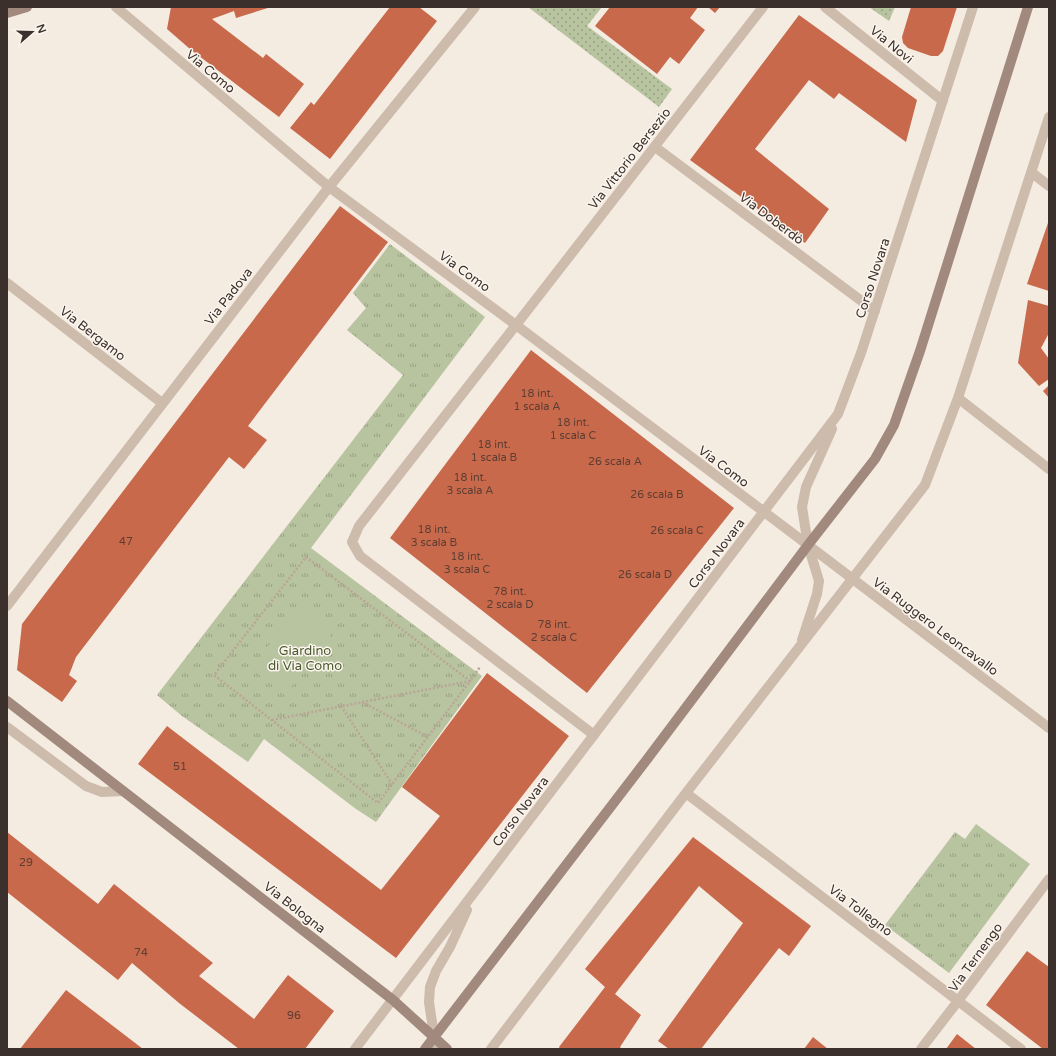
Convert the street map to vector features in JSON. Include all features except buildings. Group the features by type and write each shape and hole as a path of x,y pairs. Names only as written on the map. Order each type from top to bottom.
{"main road":[{"path":"7,14 28,7"},
{"path":"425,1049 645,762 808,545 874,461 894,425 922,343 1028,7"},
{"name":"Via Bologna","path":"7,701 393,1000 447,1049"}],"street":[{"name":"Via Como","path":"116,7 329,187 516,325 808,545"},
{"name":"Via Padova","path":"7,606 329,187 475,7"},
{"name":"Via Vittorio Bersezio","path":"594,735 360,556 352,542 359,526 763,7"},
{"name":"Via Novi","path":"825,7 943,101"},
{"name":"Corso Novara","path":"356,1049 838,414 875,311 973,7"},
{"path":"491,1049 686,793 925,485 958,398 1049,117"},
{"name":"Via Doberdò","path":"655,147 875,311"},
{"path":"1031,172 1049,186"},
{"name":"Via Bergamo","path":"7,282 162,403"},
{"path":"958,398 1049,469"},
{"path":"800,647 817,594 819,581 808,545 802,507 805,493 838,414"},
{"name":"Via Ruggero Leoncavallo","path":"808,545 1049,728"},
{"path":"7,727 86,786 102,792 123,791"},
{"name":"Via Tollegno","path":"686,793 1021,1049"},
{"name":"Via Ternengo","path":"921,1049 1049,879"},
{"path":"436,1049 429,1002 430,987 436,971 450,947 474,893"}],"path":[{"path":"306,557 470,681 378,803 214,674 306,557"},
{"path":"272,720 470,681"},
{"path":"362,702 428,737"},
{"path":"341,706 392,784"}],"green space":[{"path":"528,7 602,7 587,26 672,89 659,107"},
{"path":"869,7 895,7 889,21"},
{"name":"Giardino di Via Como","path":"390,244 485,317 311,548 482,676 376,822 356,809 264,739 248,762 182,716 157,695 403,375 347,330 366,308 353,293"},
{"path":"300,605 334,631 285,695 251,668"},
{"path":"976,824 1030,864 949,973 885,925 955,832 965,839"}]}
